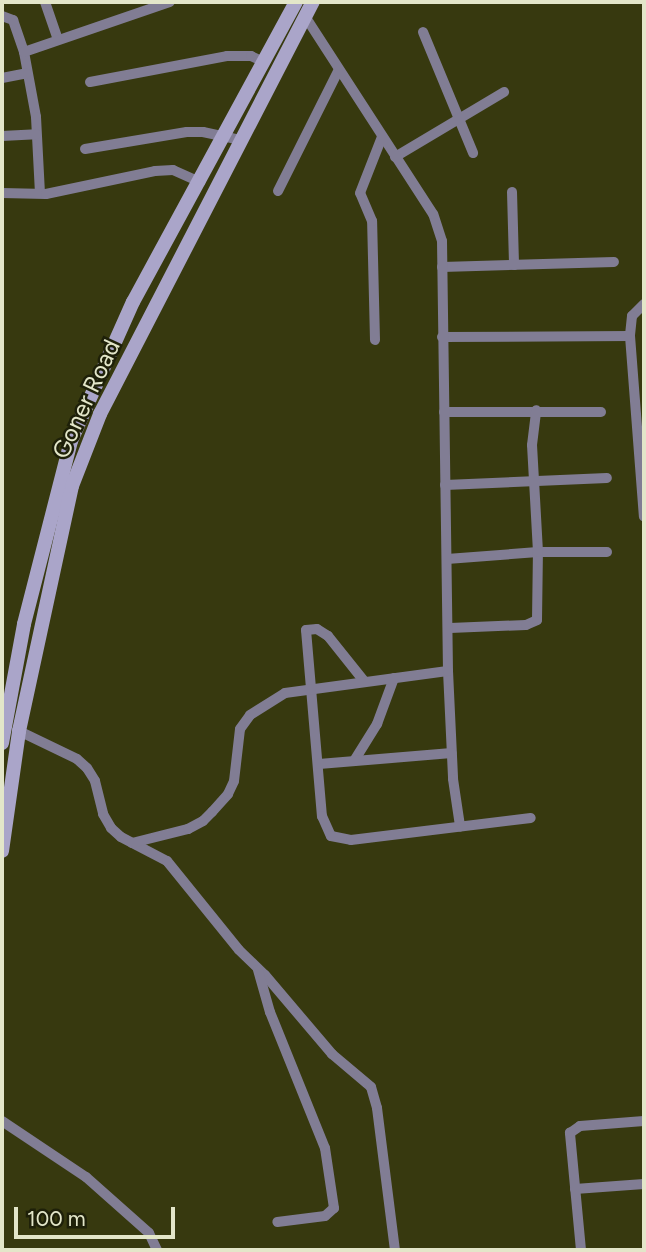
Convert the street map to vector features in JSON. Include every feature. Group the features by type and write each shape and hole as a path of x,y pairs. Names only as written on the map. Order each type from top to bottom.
{"street":[{"path":"45,2 58,39"},
{"path":"24,52 148,6 170,2"},
{"name":"Goner Road","path":"2,743 24,624 53,499 71,441 110,348 264,62 298,8 313,2"},
{"path":"298,8 439,226 450,628 448,671 452,753 460,827"},
{"name":"Goner Road","path":"2,851 19,731 72,486 100,414 241,140 298,8"},
{"path":"2,16 13,20 24,52 36,134 40,193"},
{"path":"423,32 472,153"},
{"path":"90,82 227,56 251,56 264,62"},
{"path":"278,191 338,71"},
{"path":"2,78 27,73"},
{"path":"395,157 504,92"},
{"path":"85,149 187,132 225,135 241,140"},
{"path":"2,136 36,134"},
{"path":"375,340 372,221 360,194 383,137"},
{"path":"2,193 40,193 173,170 200,182"},
{"path":"512,192 514,265"},
{"path":"442,267 614,262"},
{"path":"644,304 632,316 630,336 639,380 644,508"},
{"path":"442,337 630,336"},
{"path":"110,348 129,358"},
{"path":"450,628 526,625 537,620 538,552 533,479 536,410"},
{"path":"444,412 601,412"},
{"path":"446,485 533,479 607,478"},
{"path":"447,559 538,552 607,552"},
{"path":"365,681 327,636 311,628 306,630 322,816 331,836 351,840 531,818"},
{"path":"132,843 203,821 228,794 234,781 240,729 250,716 285,693 311,687 448,671"},
{"path":"355,761 377,724 394,678"},
{"path":"19,731 77,759 87,768 96,781 103,814 111,828 132,843 167,861 239,950 258,968 332,1054 364,1079 375,1095 395,1250"},
{"path":"319,764 452,753"},
{"path":"258,968 278,1032 325,1148 334,1208 325,1216 277,1222"},
{"path":"2,1121 86,1177 149,1233 157,1250"},
{"path":"581,1250 570,1139 573,1129 580,1126 644,1121"},
{"path":"575,1189 644,1185"}]}
